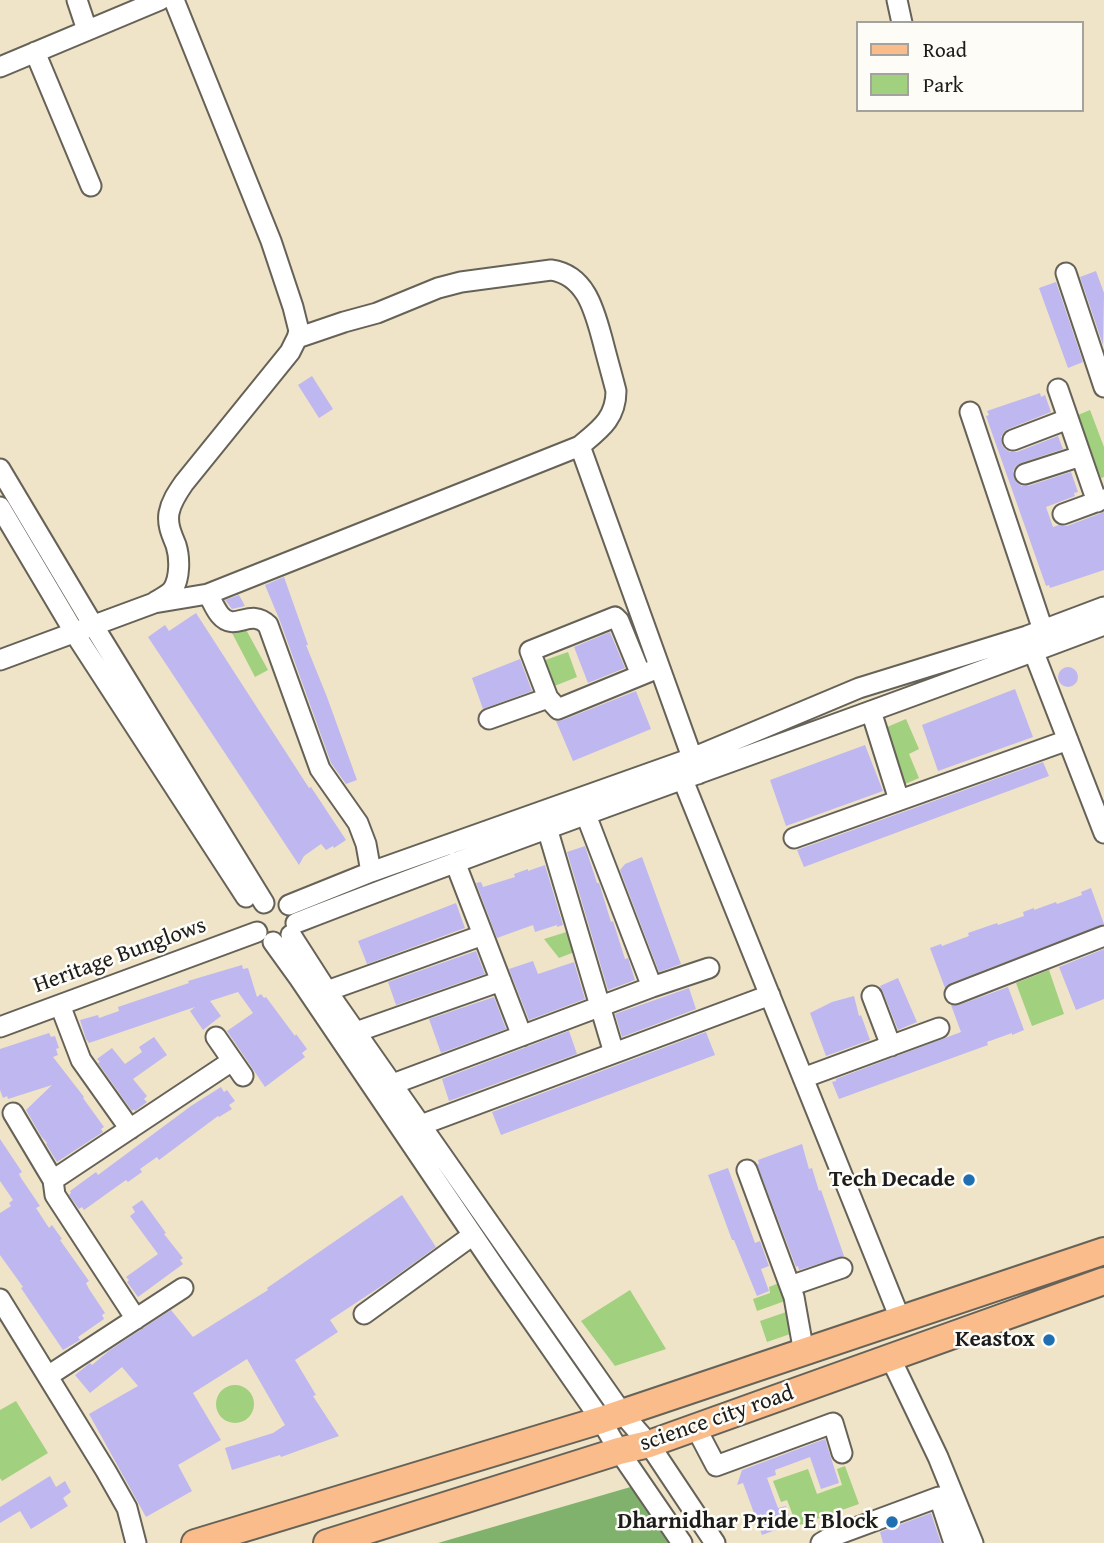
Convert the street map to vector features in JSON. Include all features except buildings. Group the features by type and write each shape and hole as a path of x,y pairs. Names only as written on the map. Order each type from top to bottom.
{"main road":[{"path":"195,1543 612,1416 1104,1251"},
{"name":"science city road","path":"327,1543 619,1451 649,1444 1104,1281"}],"street":[{"path":"76,0 87,30"},
{"path":"0,67 160,0"},
{"path":"154,603 173,590 177,578 177,549 168,522 173,499 290,352 299,331 271,241 174,0"},
{"path":"897,0 902,21"},
{"path":"35,52 91,186"},
{"path":"0,660 154,603 208,594 579,446 605,424 616,402 616,391 592,303 578,283 559,271 461,282 438,288 377,313 297,338"},
{"path":"1066,273 1104,387"},
{"path":"1058,389 1100,501 1063,514"},
{"path":"970,412 1034,639 1068,740 1104,833"},
{"path":"1013,440 1068,419"},
{"path":"579,446 636,603 650,671"},
{"path":"1025,474 1081,456"},
{"path":"0,469 275,922 299,978 473,1236 612,1416 649,1444 715,1543"},
{"path":"0,507 74,632 275,922 421,1125 612,1416 619,1451 682,1543"},
{"path":"208,594 225,619 236,622 259,618 268,625 320,769 358,824 366,844 371,872"},
{"path":"521,644 636,603"},
{"path":"275,922 371,872 871,711 1104,607"},
{"path":"650,671 558,709 548,698 530,651 615,617 650,671 691,771 770,995 901,1321"},
{"path":"275,922 586,815 691,771 859,688 1034,639 1104,625"},
{"path":"489,719 548,698"},
{"path":"871,711 899,800"},
{"path":"794,838 1068,740"},
{"path":"586,815 652,988"},
{"path":"547,828 614,1053"},
{"path":"455,862 522,1036"},
{"name":"Heritage Bunglows","path":"0,1027 275,922"},
{"path":"327,991 483,935"},
{"path":"955,994 1104,936"},
{"path":"393,1084 709,968"},
{"path":"356,1032 501,981"},
{"path":"421,1125 770,995"},
{"path":"872,996 891,1045"},
{"path":"60,1004 78,1055 130,1129"},
{"path":"803,1078 939,1028"},
{"path":"53,1181 130,1129 238,1069 216,1037"},
{"path":"13,1113 53,1181 55,1195 136,1319"},
{"path":"747,1170 796,1305 804,1353"},
{"path":"364,1314 473,1236"},
{"path":"790,1286 842,1268"},
{"path":"48,1377 183,1288"},
{"path":"0,1298 127,1508 136,1543"},
{"path":"890,1357 938,1457 973,1543"},
{"path":"696,1428 716,1466 833,1423 842,1453"},
{"path":"821,1543 939,1497 954,1543"}],"green space":[{"path":"1090,410 1104,447 1104,477 1101,478 1078,415"},
{"path":"243,624 268,670 255,677 231,631"},
{"path":"568,652 577,677 547,689 537,663"},
{"path":"906,719 919,749 909,754 919,778 903,785 880,730"},
{"path":"576,929 582,949 559,958 544,939"},
{"path":"1049,970 1064,1014 1032,1026 1016,983"},
{"path":"779,1283 785,1301 757,1311 753,1299 770,1293 769,1287"},
{"path":"630,1290 666,1349 615,1366 581,1321"},
{"path":"792,1310 796,1332 767,1342 760,1321"},
{"path":"235,1385 248,1391 254,1404 248,1417 235,1423 222,1417 216,1404 222,1391"},
{"path":"16,1401 48,1453 2,1481 0,1410"},
{"path":"845,1466 859,1504 797,1526 787,1500 781,1502 773,1481 808,1469 817,1494 842,1485 837,1469"},
{"path":"634,1486 673,1543 438,1543"}],"place":[{"name":"Tech Decade","path":"969,1180"},
{"name":"Keastox","path":"1049,1340"},
{"name":"Dharnidhar Pride E Block","path":"892,1522"}]}
